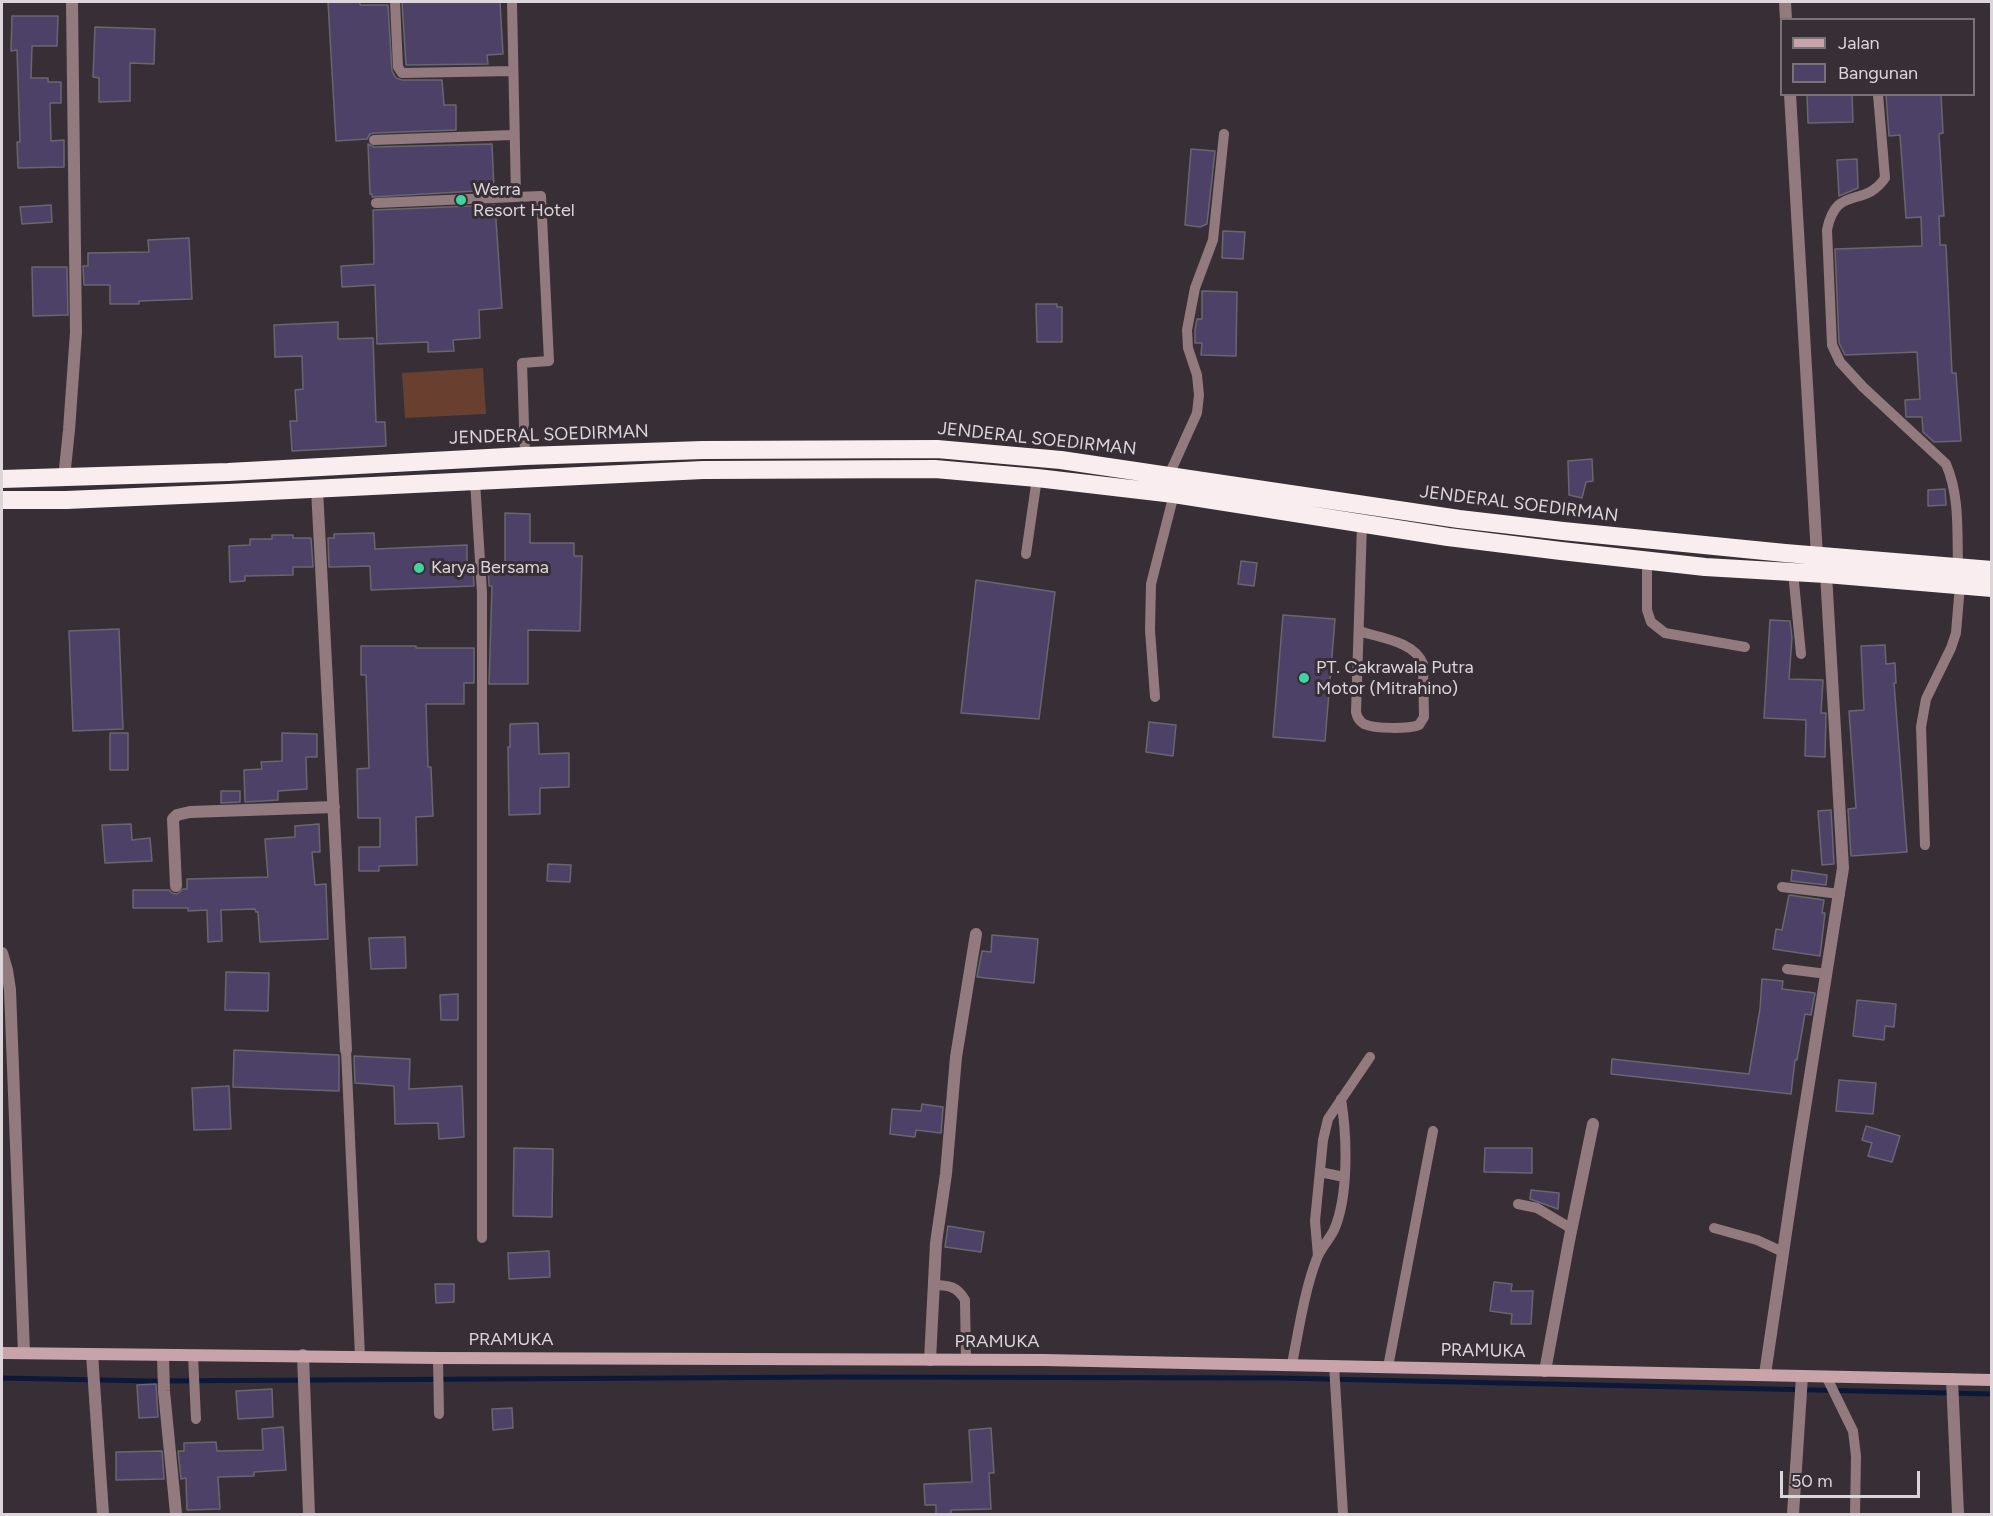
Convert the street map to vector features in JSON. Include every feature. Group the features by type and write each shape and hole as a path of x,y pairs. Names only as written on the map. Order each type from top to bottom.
{"highway":[{"name":"JENDERAL SOEDIRMAN","path":"2,479 703,450 937,449 1009,454 1459,519 1817,556 1959,576 1992,588"},
{"name":"JENDERAL SOEDIRMAN","path":"2,500 66,500 703,470 935,469 1174,494 1448,537 1705,567 1826,574 1959,576 1992,570"}],"street":[{"path":"63,478 76,332 72,2"},
{"path":"1785,2 1786,18"},
{"path":"1790,96 1817,556"},
{"path":"318,489 346,1050"},
{"path":"1765,1374 1840,894 1844,851 1826,574"},
{"path":"176,886 173,819 177,815 190,812 334,807"},
{"path":"930,1360 936,1243 946,1174 956,1057 976,934"},
{"path":"2,953 10,990 24,1353"},
{"path":"1545,1371 1593,1124"},
{"name":"PRAMUKA","path":"2,1353 193,1354 303,1360 360,1356 1292,1364 1992,1380"},
{"path":"92,1354 103,1515"},
{"path":"163,1355 164,1391 176,1515"},
{"path":"303,1360 309,1515"},
{"path":"1793,1515 1802,1376"},
{"path":"1952,1379 1958,1515"}],"lane":[{"path":"395,2 398,67 402,73 513,71"},
{"path":"512,2 516,197"},
{"path":"1878,96 1885,178 1878,188 1841,202 1830,213 1827,230 1832,345 1840,362 1863,387 1946,464 1953,480 1959,576 1956,633 1926,699 1921,727 1925,845"},
{"path":"1169,476 1197,413 1199,395 1197,375 1188,348 1187,330 1195,288 1213,240 1224,134"},
{"path":"374,140 513,135"},
{"path":"376,203 541,196 549,361 522,363 525,456"},
{"path":"1026,554 1038,478"},
{"path":"475,481 482,593 482,1238"},
{"path":"1155,697 1150,630 1151,584 1174,494"},
{"path":"1359,631 1406,646 1420,656 1423,664 1424,717 1419,725 1409,728 1365,725 1359,720 1356,712 1362,524"},
{"path":"1647,560 1647,610 1651,622 1665,633 1744,647"},
{"path":"1793,572 1801,654"},
{"path":"1782,887 1840,894"},
{"path":"1786,969 1827,974"},
{"path":"346,1050 360,1356"},
{"path":"1318,1256 1315,1221 1323,1140 1328,1119 1370,1057"},
{"path":"1292,1364 1303,1305 1318,1256 1334,1230 1340,1211 1346,1128 1341,1099"},
{"path":"1388,1367 1432,1131"},
{"path":"1320,1172 1344,1177"},
{"path":"1518,1204 1537,1208 1572,1229"},
{"path":"1714,1228 1757,1240 1783,1252"},
{"path":"933,1285 949,1285 960,1292 965,1300 966,1360"},
{"path":"193,1354 196,1419"},
{"path":"438,1358 439,1414"},
{"path":"1334,1365 1343,1515"},
{"path":"1826,1376 1853,1431 1857,1456 1855,1515"}],"shaded area":[{"path":"483,368 486,414 405,418 402,373"}],"building":[{"path":"328,2 388,5 392,71 396,78 402,80 442,80 444,105 456,105 456,130 374,133 370,134 367,139 336,141"},
{"path":"402,2 500,2 503,54 487,55 488,64 406,65"},
{"path":"12,16 58,16 57,46 32,46 31,78 48,78 48,82 61,82 61,103 50,103 51,141 64,140 64,167 18,168 17,142 20,142 17,50 11,51"},
{"path":"95,27 155,29 154,64 130,63 130,101 99,102 99,78 93,77"},
{"path":"1807,96 1852,96 1853,122 1808,123"},
{"path":"1886,96 1941,96 1943,133 1939,134 1944,216 1939,216 1940,245 1946,245 1952,373 1956,373 1961,441 1934,442 1923,432 1922,417 1906,417 1905,400 1920,399 1917,352 1845,355 1839,343 1835,249 1922,246 1921,217 1906,218 1900,135 1889,136"},
{"path":"368,144 374,147 492,144 494,190 372,197"},
{"path":"1191,149 1215,151 1207,224 1200,227 1185,225"},
{"path":"1857,159 1858,188 1839,196 1837,160"},
{"path":"51,205 52,222 22,224 20,207"},
{"path":"495,205 502,308 479,310 480,338 453,340 454,351 428,352 428,342 377,344 375,285 342,287 341,266 374,264 373,210"},
{"path":"1223,231 1245,232 1243,259 1222,258"},
{"path":"189,238 192,299 110,304 110,285 84,285 83,266 88,266 88,253 149,252 148,240"},
{"path":"32,267 67,267 68,315 33,316"},
{"path":"1202,291 1237,292 1236,356 1201,355 1202,343 1195,343 1195,330 1197,319 1202,319"},
{"path":"1036,304 1057,304 1057,307 1062,307 1062,342 1037,342"},
{"path":"338,322 338,339 373,338 376,422 385,422 386,446 292,451 290,421 297,421 295,390 303,389 302,356 275,357 274,325"},
{"path":"1592,459 1593,481 1586,482 1582,498 1569,495 1568,461"},
{"path":"1945,489 1946,505 1928,506 1928,490"},
{"path":"505,513 530,514 530,543 574,543 574,556 582,556 580,631 528,630 528,684 489,684 492,586 489,586 488,568 505,568"},
{"name":"Karya Bersama","path":"374,533 375,549 467,545 467,568 473,568 474,586 371,590 370,566 329,567 328,538 334,538 334,534"},
{"path":"272,535 311,538 313,567 293,567 293,575 245,576 245,581 230,582 229,546 250,545 250,539 272,539"},
{"path":"1241,561 1257,563 1254,586 1238,584"},
{"path":"976,580 1055,592 1039,719 961,713"},
{"name":"PT. Cakrawala Putra Motor (Mitrahino)","path":"1283,615 1335,619 1325,741 1273,737"},
{"path":"1770,620 1790,621 1792,638 1789,679 1823,680 1821,713 1826,713 1825,757 1805,756 1806,720 1764,718"},
{"path":"119,629 123,729 73,731 69,631"},
{"path":"1885,645 1886,664 1895,663 1896,683 1894,683 1907,852 1851,856 1848,809 1856,808 1849,711 1864,710 1861,646"},
{"path":"361,646 474,648 474,683 464,683 464,704 426,704 428,767 431,767 433,816 416,817 417,865 379,866 379,871 359,871 359,847 380,847 380,818 358,818 357,769 369,768 366,675 361,675"},
{"path":"1149,722 1176,725 1173,756 1146,752"},
{"path":"538,723 539,754 569,753 569,787 540,788 540,814 509,815 510,724"},
{"path":"110,733 128,733 128,770 110,770"},
{"path":"282,733 317,734 317,757 306,757 307,789 278,791 278,800 245,802 244,770 262,769 261,762 282,761"},
{"path":"221,791 240,791 240,802 221,803"},
{"path":"1831,810 1834,864 1822,865 1818,811"},
{"path":"131,824 132,840 150,838 152,861 105,863 102,825"},
{"path":"319,824 320,852 312,852 315,885 326,884 328,939 260,942 258,912 255,909 221,910 222,941 208,942 207,910 133,908 133,890 169,890 177,894 187,889 187,879 268,877 265,839 295,837 295,826"},
{"path":"548,864 571,865 570,882 547,881"},
{"path":"1792,870 1827,875 1826,885 1791,881"},
{"path":"1789,895 1824,900 1822,913 1825,913 1820,956 1773,949 1776,929 1782,930"},
{"path":"992,935 1038,939 1034,983 977,977 982,951 991,952"},
{"path":"405,937 406,968 371,969 369,938"},
{"path":"226,972 269,973 268,1011 225,1010"},
{"path":"1762,979 1783,981 1782,989 1815,993 1811,1015 1805,1014 1797,1060 1795,1060 1791,1094 1611,1074 1612,1059 1749,1074 1760,1009"},
{"path":"458,994 458,1020 441,1020 440,995"},
{"path":"1857,1000 1896,1004 1894,1027 1885,1026 1884,1040 1853,1036"},
{"path":"234,1050 339,1055 339,1091 233,1087"},
{"path":"354,1056 410,1059 409,1089 462,1086 464,1137 439,1139 438,1123 395,1124 394,1086 355,1083"},
{"path":"1839,1080 1876,1083 1873,1114 1836,1111"},
{"path":"229,1086 231,1129 194,1130 192,1088"},
{"path":"922,1104 943,1107 941,1133 916,1130 915,1137 890,1134 892,1109 921,1111"},
{"path":"1866,1126 1900,1136 1892,1162 1868,1156 1872,1143 1862,1140"},
{"path":"514,1148 553,1149 552,1217 513,1216"},
{"path":"1485,1148 1532,1148 1532,1173 1484,1172"},
{"path":"1531,1190 1559,1193 1558,1209 1530,1199"},
{"path":"948,1226 984,1232 981,1252 945,1247"},
{"path":"549,1251 550,1277 509,1279 508,1253"},
{"path":"1494,1282 1512,1284 1511,1291 1533,1291 1531,1324 1511,1324 1512,1314 1490,1311"},
{"path":"435,1284 454,1284 454,1302 436,1303"},
{"path":"156,1384 158,1417 139,1418 137,1385"},
{"path":"272,1389 273,1417 238,1419 236,1391"},
{"path":"512,1408 513,1428 493,1430 492,1409"},
{"path":"283,1427 286,1470 254,1472 254,1476 218,1477 220,1509 187,1510 186,1478 181,1479 178,1451 184,1451 184,1443 216,1442 217,1451 263,1450 262,1429"},
{"path":"991,1428 994,1473 989,1473 991,1509 951,1510 951,1515 936,1515 936,1505 925,1505 924,1484 972,1482 969,1430"},
{"path":"162,1451 164,1479 116,1480 116,1452"}],"waterway":[{"path":"2,1378 149,1381 838,1377 1281,1378 1992,1394"}],"place":[{"name":"Werra Resort Hotel","path":"461,200"},
{"name":"Karya Bersama","path":"419,568"},
{"name":"PT. Cakrawala Putra Motor (Mitrahino)","path":"1304,678"}]}
